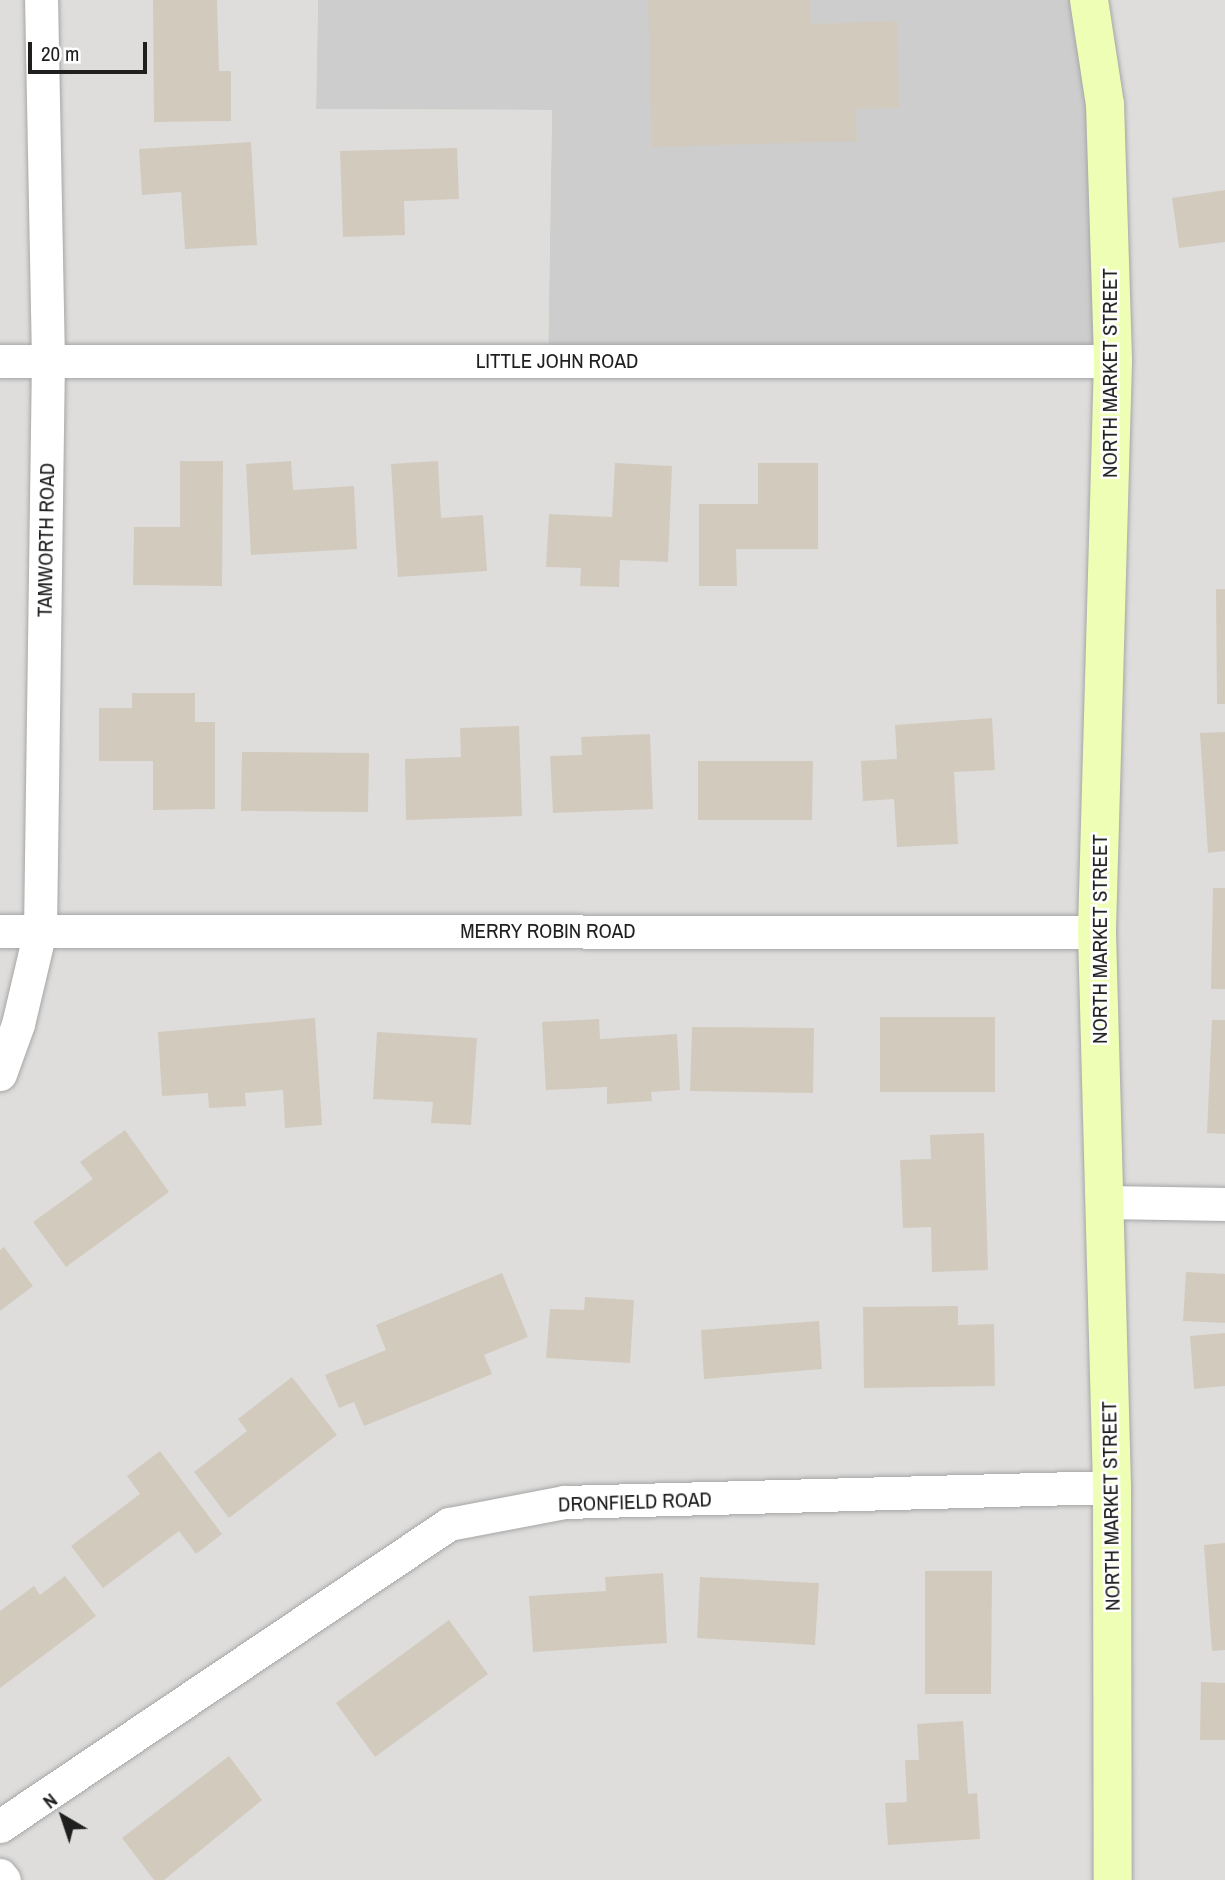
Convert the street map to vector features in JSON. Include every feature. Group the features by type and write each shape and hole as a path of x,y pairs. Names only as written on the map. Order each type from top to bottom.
{"street":[{"name":"TAMWORTH ROAD","path":"0,1074 18,1024 40,930 48,361 41,0"},
{"name":"NORTH MARKET STREET","path":"1088,0 1105,104 1114,361 1097,932 1112,1487 1112,1880"},
{"name":"LITTLE JOHN ROAD","path":"0,361 1114,361"},
{"name":"MERRY ROBIN ROAD","path":"0,931 1097,932"},
{"path":"1106,1202 1225,1204"},
{"name":"DRONFIELD ROAD","path":"0,1826 449,1524 564,1502 1112,1487"},
{"path":"0,1875 4,1880"}],"shaded area":[{"path":"0,0 318,0 316,109 552,110 548,360 1089,0 1225,0 1225,1880 0,1880"},
{"path":"318,0 1089,0 1113,361 548,361 552,110 316,109"}],"building":[{"path":"153,0 217,0 219,71 231,71 231,121 154,122"},
{"path":"648,0 810,0 811,24 897,21 899,108 856,109 857,141 652,147"},
{"path":"251,142 257,245 185,249 181,192 142,195 139,149"},
{"path":"457,148 459,199 404,201 405,235 343,237 340,151"},
{"path":"1225,190 1225,242 1179,248 1172,198"},
{"path":"180,461 223,461 222,586 133,585 134,527 180,527"},
{"path":"291,461 293,490 354,486 357,549 251,555 246,464"},
{"path":"438,461 441,518 483,515 487,571 398,577 391,464"},
{"path":"615,463 672,466 668,562 620,560 619,587 580,586 581,568 546,567 549,514 612,517"},
{"path":"758,463 818,463 818,549 736,549 737,586 699,586 699,504 758,504"},
{"path":"1216,589 1225,589 1225,704 1217,704"},
{"path":"132,693 195,693 195,722 215,722 215,809 153,810 153,761 99,761 99,708 132,708"},
{"path":"992,718 995,770 954,772 958,844 897,847 894,799 863,801 861,761 897,759 895,725"},
{"path":"519,726 522,816 406,820 405,759 461,757 460,728"},
{"path":"1225,732 1225,851 1208,853 1200,733"},
{"path":"650,734 653,809 553,813 550,756 582,755 581,737"},
{"path":"242,752 369,753 368,812 241,811"},
{"path":"698,761 813,761 812,820 698,820"},
{"path":"1213,888 1225,888 1225,989 1211,989"},
{"path":"880,1017 995,1017 995,1092 880,1092"},
{"path":"315,1018 322,1125 285,1128 283,1090 245,1093 246,1106 209,1108 208,1093 162,1096 158,1032"},
{"path":"599,1019 600,1039 677,1034 680,1090 651,1092 652,1101 607,1104 607,1087 546,1090 542,1022"},
{"path":"1212,1020 1225,1020 1225,1134 1207,1133"},
{"path":"692,1027 814,1028 813,1093 690,1091"},
{"path":"377,1032 477,1038 471,1125 431,1123 433,1102 373,1099"},
{"path":"125,1130 169,1192 66,1267 33,1222 93,1179 80,1162"},
{"path":"984,1133 988,1270 932,1272 931,1227 903,1228 900,1160 931,1159 930,1135"},
{"path":"4,1247 33,1286 0,1311 0,1250"},
{"path":"1186,1272 1225,1274 1225,1323 1183,1321"},
{"path":"502,1273 528,1337 484,1355 492,1374 364,1426 354,1402 339,1408 325,1375 386,1350 376,1325"},
{"path":"585,1297 634,1300 630,1363 546,1358 550,1309 584,1310"},
{"path":"958,1306 958,1325 994,1324 995,1386 864,1388 863,1307"},
{"path":"819,1321 822,1369 704,1379 701,1330"},
{"path":"1225,1333 1225,1386 1194,1389 1190,1336"},
{"path":"292,1377 337,1435 229,1518 194,1472 247,1431 238,1419"},
{"path":"160,1451 222,1534 196,1554 179,1531 103,1588 71,1546 140,1494 127,1476"},
{"path":"1225,1543 1225,1650 1212,1651 1204,1545"},
{"path":"925,1571 992,1571 991,1694 925,1694"},
{"path":"663,1573 667,1643 533,1652 529,1596 606,1591 605,1577"},
{"path":"65,1576 96,1616 0,1688 0,1611 34,1586 40,1595"},
{"path":"700,1577 819,1583 815,1645 697,1638"},
{"path":"449,1620 488,1674 375,1757 336,1703"},
{"path":"1201,1682 1225,1683 1225,1740 1200,1740"},
{"path":"963,1721 968,1794 977,1793 980,1839 888,1845 885,1803 907,1802 905,1760 919,1760 917,1724"},
{"path":"229,1756 262,1800 164,1880 154,1880 122,1838"}]}
